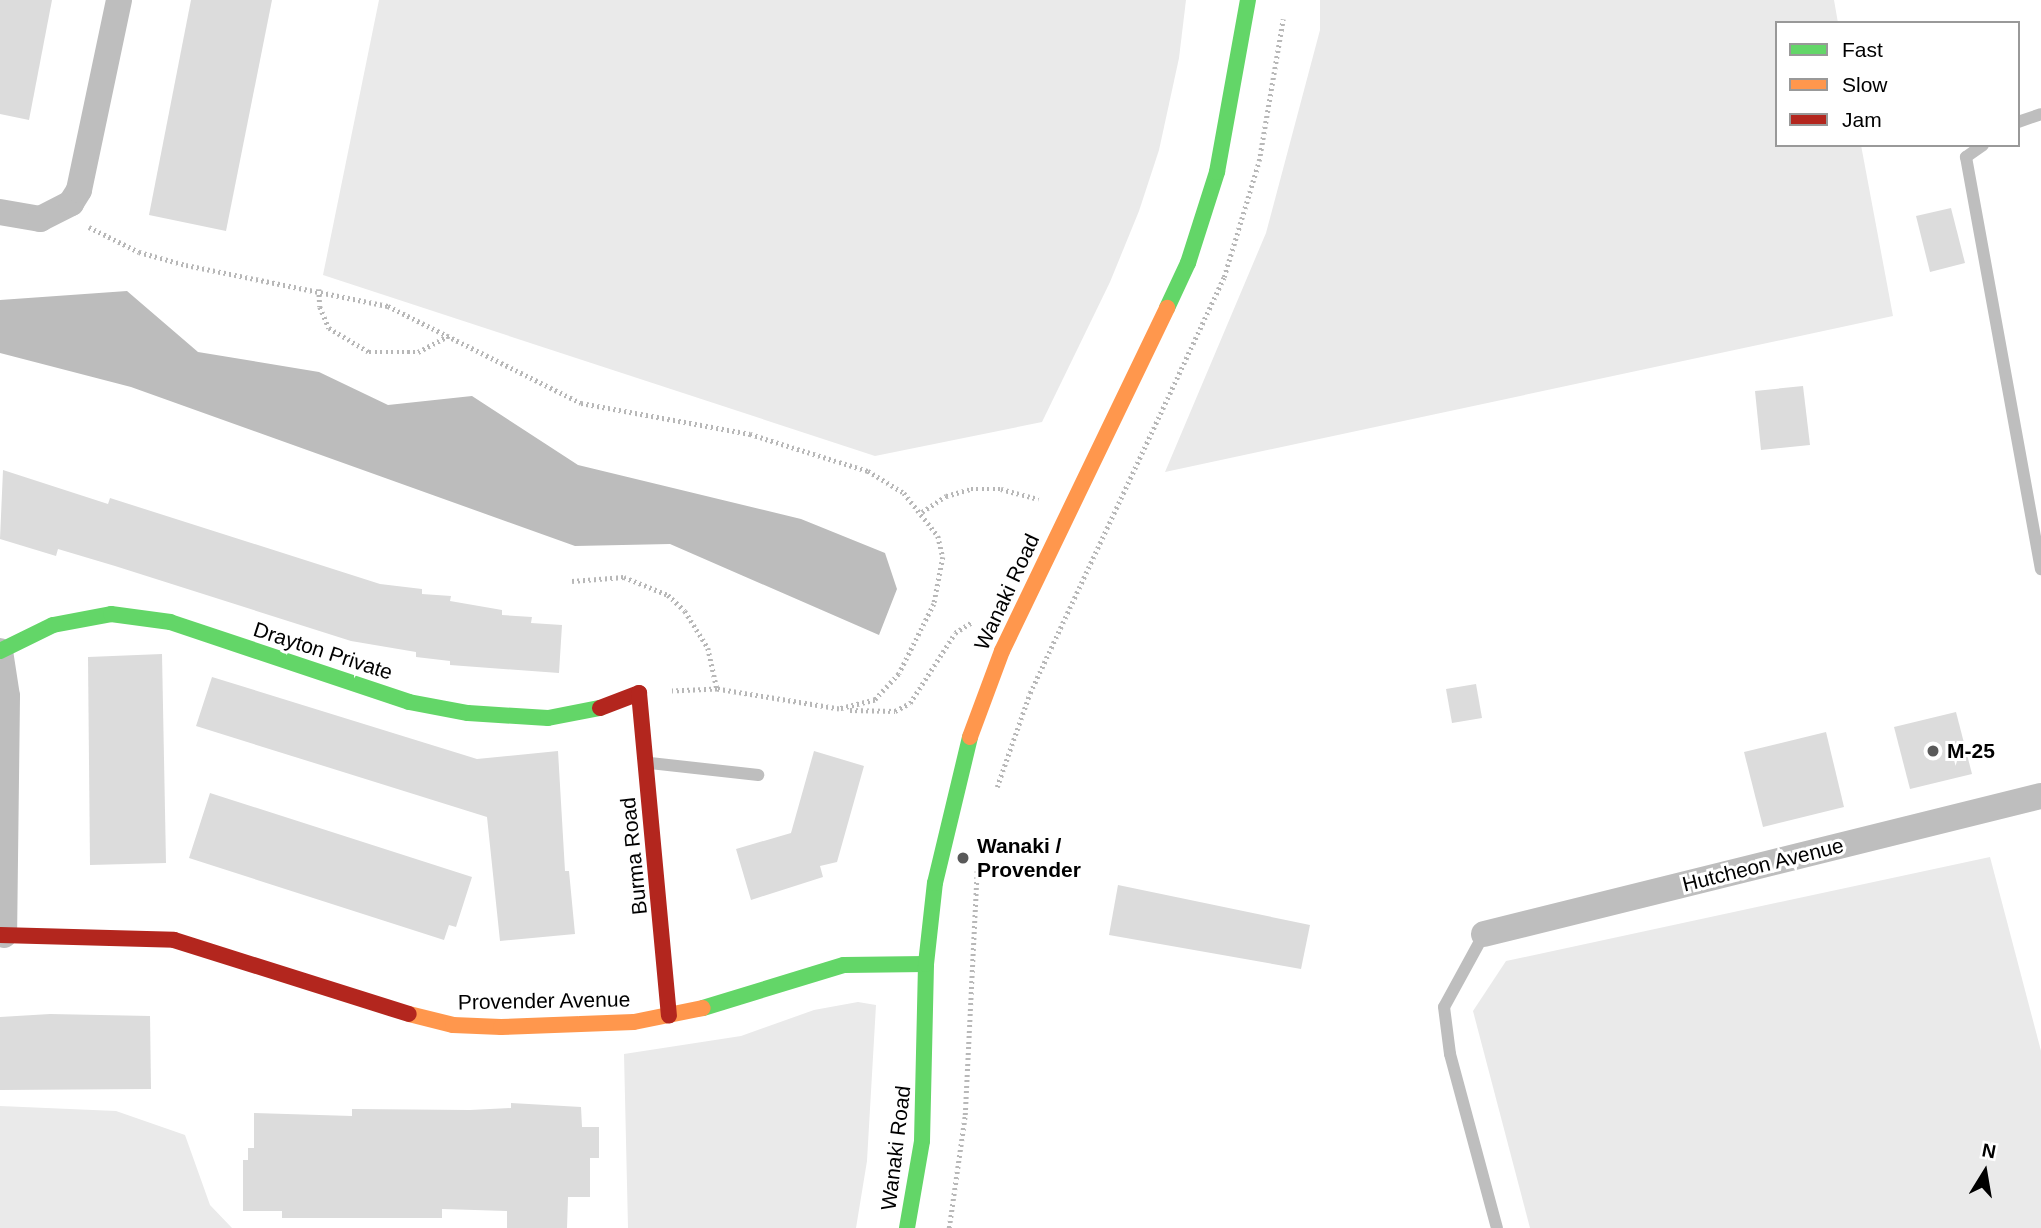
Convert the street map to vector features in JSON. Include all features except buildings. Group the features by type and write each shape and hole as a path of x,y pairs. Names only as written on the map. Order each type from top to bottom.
{"street":[{"path":"0,212 40,219 71,203 85,168 119,0"},
{"name":"Wanaki Road","path":"907,1228 922,1141 926,964 947,816 968,742 1002,651 1188,263 1217,172 1248,0"},
{"name":"Drayton Private","path":"0,651 53,625 111,614 170,622 409,702 458,712 548,718 609,706 639,693"},
{"path":"0,651 7,696 2,935"},
{"name":"Burma Road","path":"639,693 669,1016"},
{"name":"Hutcheon Avenue","path":"1485,934 2041,796"},
{"name":"Provender Avenue","path":"2,935 174,940 453,1025 598,1024 669,1016 845,965 926,964"}],"lane":[{"path":"2020,121 2041,114"},
{"path":"1980,147 1966,157 2041,569"},
{"path":"646,762 758,775"},
{"path":"1485,934 1444,1007 1450,1054 1497,1228"}],"path":[{"path":"995,793 1030,693 1224,277 1259,162 1277,79 1284,15"},
{"path":"71,203 89,227 139,252 230,274 319,289 388,306 581,403 750,434 868,471 904,493 922,512 937,536 943,557 934,604 888,690 858,707 839,709"},
{"path":"319,289 320,307 329,328 369,352 418,352 450,335"},
{"path":"922,512 946,496 971,489 1001,489 1043,500"},
{"path":"572,581 624,577 667,595 685,611 708,648 717,689"},
{"path":"639,693 717,689 870,713 895,711 910,703 955,633 972,622"},
{"path":"949,1228 965,1115 972,912 979,863"}],"shaded area":[{"path":"379,0 1186,0 1179,58 1159,150 1139,211 1110,282 1042,422 875,456 323,275"},
{"path":"1320,0 1834,0 1838,21 1775,21 1775,147 1861,147 1893,316 1165,472 1266,233 1320,30"},
{"path":"127,291 198,352 319,372 388,405 472,396 578,465 801,519 885,553 897,589 879,635 670,544 575,546 131,387 0,353 0,300"},
{"path":"1990,857 2041,1051 2041,1228 1530,1228 1473,1011 1506,961"},
{"path":"858,1002 876,1005 867,1161 856,1228 628,1228 624,1054 741,1036 814,1010"},
{"path":"0,1106 116,1111 185,1135 210,1205 232,1228 0,1228"}],"traffic: fast":[{"path":"1167,308 1188,263 1217,172 1248,0"},
{"path":"0,651 53,625 111,614 170,622 409,702 468,713 548,718 600,708"},
{"path":"907,1228 922,1141 926,964 935,883 970,737"},
{"path":"703,1008 844,965 926,964"}],"traffic: slow":[{"path":"970,737 1002,651 1167,308"},
{"path":"409,1014 453,1025 501,1027 634,1022 703,1008"}],"traffic: jam":[{"path":"600,708 639,693 669,1016"},
{"path":"0,935 174,940 409,1014"}],"place":[{"name":"M-25","path":"1933,751"},
{"name":"Wanaki / Provender","path":"963,858"}]}
